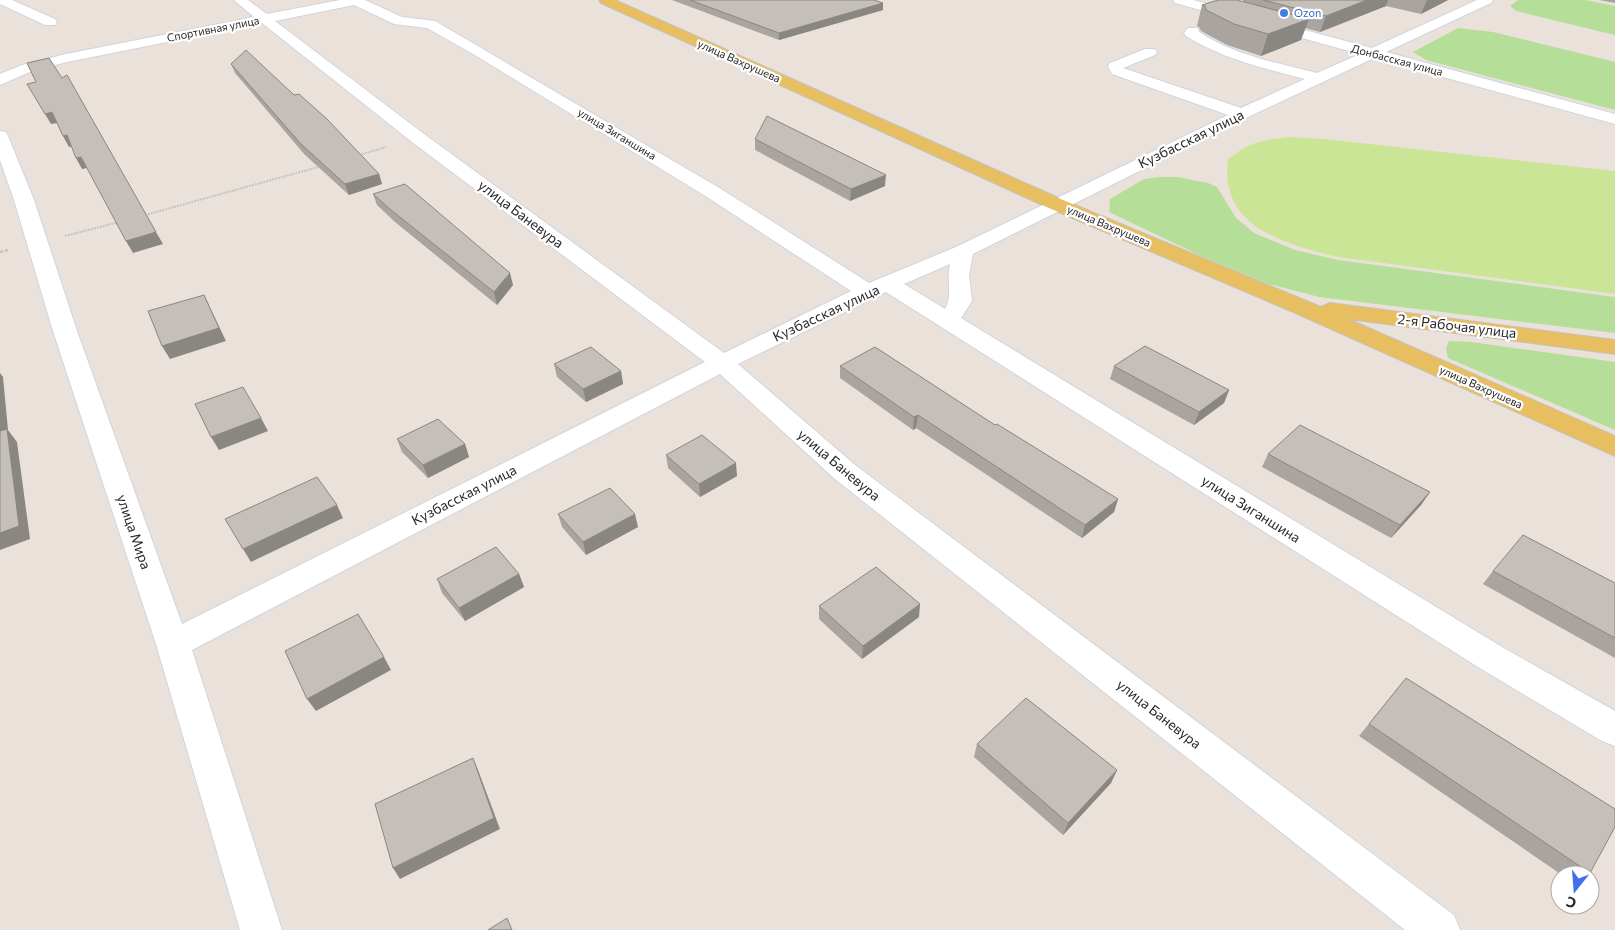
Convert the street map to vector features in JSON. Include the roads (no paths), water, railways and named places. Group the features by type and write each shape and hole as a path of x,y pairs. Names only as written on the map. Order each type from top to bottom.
{"main road":[{"name":"улица Вахрушева","path":"605,0 1056,204 1299,306 1615,447"},
{"name":"2-я Рабочая улица","path":"1299,306 1615,347"}],"street":[{"path":"2,0 50,22"},
{"name":"улица Баневура","path":"240,0 418,138 722,364 844,472 1440,930"},
{"name":"Спортивная улица","path":"0,80 27,68 66,58 358,0"},
{"name":"улица Зиганшина","path":"358,0 399,21 430,24 878,288 948,321 1490,657 1615,730"},
{"name":"Донбасская улица","path":"1179,0 1615,119"},
{"path":"1222,12 1243,3"},
{"name":"Кузбасская улица","path":"173,644 722,364 878,288 963,251 1056,204 1473,3"},
{"path":"1193,31 1191,33 1198,38 1228,51 1318,78"},
{"path":"1150,52 1115,66 1117,71 1242,114"},
{"name":"улица Мира","path":"0,136 24,200 65,331 173,644 261,930"},
{"path":"948,321 961,300 958,276 963,251"}],"place":[{"name":"Ozon","path":"1284,13"}]}
